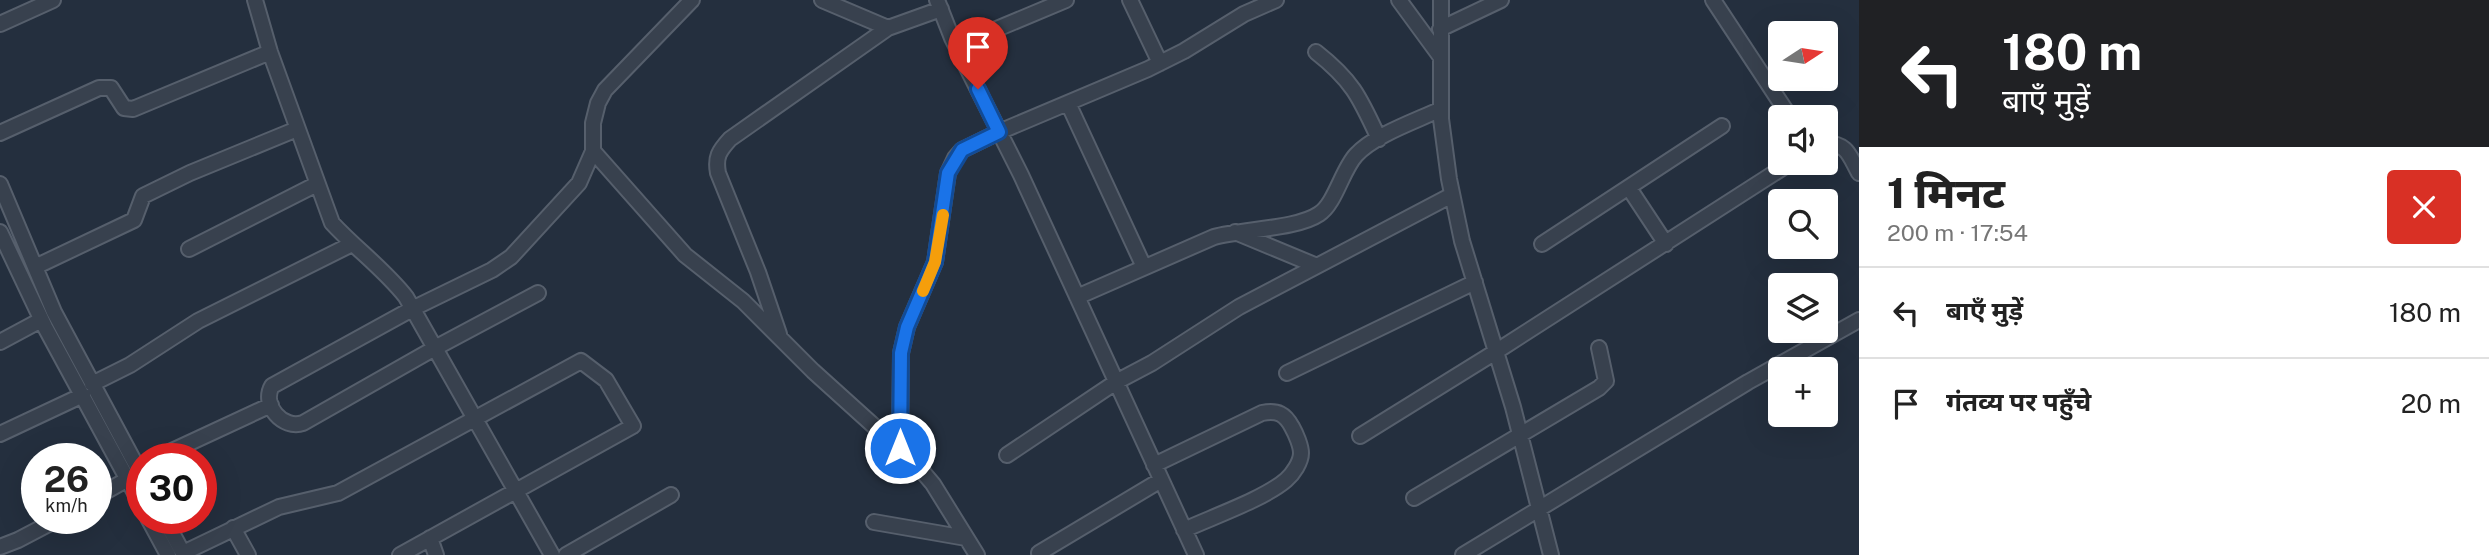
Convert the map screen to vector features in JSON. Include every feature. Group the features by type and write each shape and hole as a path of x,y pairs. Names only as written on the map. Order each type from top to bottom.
{"street":[{"path":"0,24 53,0"},
{"path":"255,0 270,52 332,223 391,278 412,309 552,555"},
{"path":"538,293 303,423 289,425 281,421 271,405 268,396 272,386 412,309 492,270 511,257 579,183 593,151 593,123 598,103 605,90 692,0"},
{"path":"822,0 888,27"},
{"path":"956,46 1032,6 1066,0"},
{"path":"1129,0 1160,63"},
{"path":"900,448 901,353 907,327 935,262 948,173 962,150 1160,63 1244,14 1276,0"},
{"path":"1399,0 1440,56"},
{"path":"1441,0 1441,109 1452,195 1462,241 1520,434 1550,555"},
{"path":"1440,29 1501,0"},
{"path":"1713,0 1782,105"},
{"path":"779,336 758,272 718,173 718,152 730,139 888,27 939,4 956,46 1077,297 1195,555"},
{"path":"0,133 99,88 111,88 124,108 134,109 270,52"},
{"path":"1316,52 1340,71 1352,85 1380,139"},
{"path":"1068,103 1144,267"},
{"path":"1077,297 1214,237 1308,220 1322,213 1343,173 1356,155 1368,145 1441,109"},
{"path":"1542,244 1722,126"},
{"path":"35,267 134,220 143,196 297,129"},
{"path":"1838,143 1846,148 1859,173"},
{"path":"593,151 685,255 743,302 813,371 900,448 933,484 977,555"},
{"path":"1360,436 1771,175"},
{"path":"0,184 87,390"},
{"path":"189,249 317,184"},
{"path":"1629,188 1666,243"},
{"path":"1007,455 1116,382 1152,363 1239,307 1452,195"},
{"path":"0,232 5,258 126,454"},
{"path":"1233,232 1317,266"},
{"path":"0,434 87,390 198,321 352,244"},
{"path":"1287,373 1475,282"},
{"path":"0,342 41,320"},
{"path":"1463,555 1748,382 1859,320"},
{"path":"1413,498 1599,388 1606,381 1599,348"},
{"path":"178,554 279,507 338,493 581,361 606,380 633,426 400,555"},
{"path":"189,443 271,405"},
{"path":"1154,465 1262,413 1274,411 1284,415 1293,429 1301,453 1297,466 1287,480 1184,530"},
{"path":"1039,553 1161,480"},
{"path":"566,555 671,495"},
{"path":"874,522 966,538"},
{"path":"233,528 248,555"},
{"path":"0,547 29,534"},
{"path":"161,534 178,554"},
{"path":"170,534 178,554"},
{"path":"430,538 436,555"}],"slow traffic":[{"path":"923,291 935,262 943,215"}],"route":[{"path":"900,448 901,353 907,327 935,262 948,173 962,150 999,132 978,89"}]}
